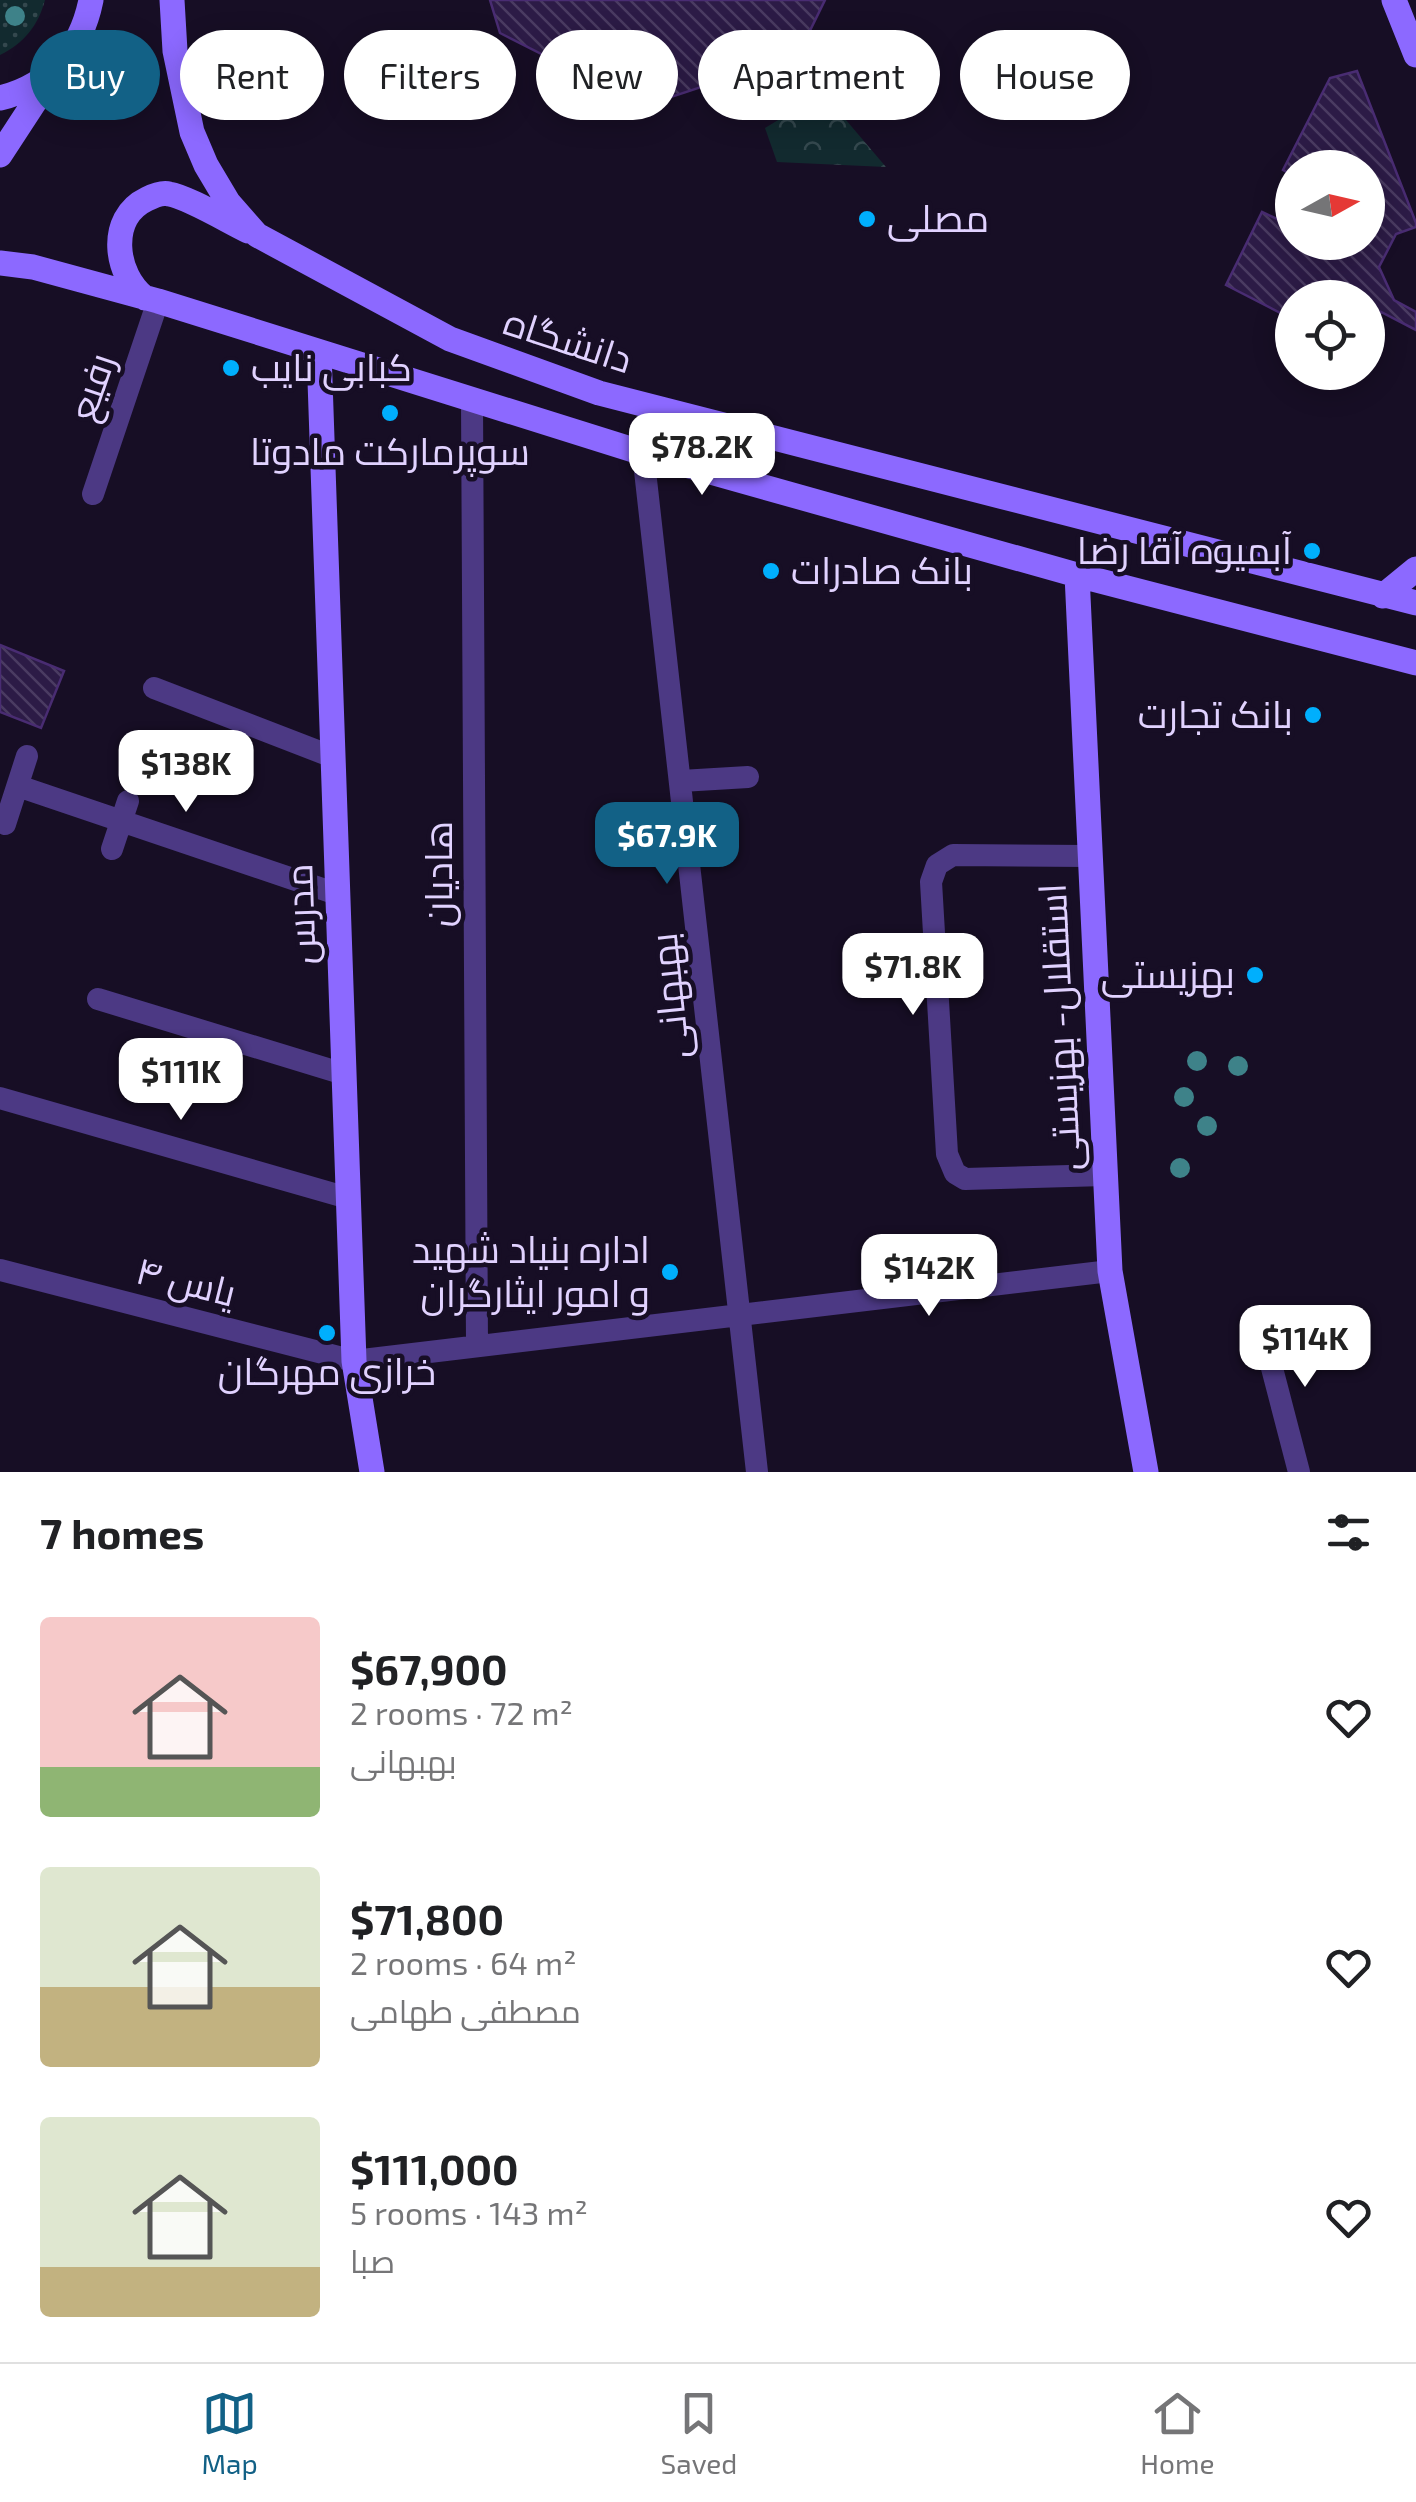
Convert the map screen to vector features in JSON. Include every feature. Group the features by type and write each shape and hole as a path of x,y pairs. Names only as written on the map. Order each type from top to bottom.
{"main road":[{"path":"82,30 91,0"},
{"path":"84,30 101,0"},
{"name":"دانشگاه","path":"172,0 175,52 192,132 228,202 257,235 450,340 600,393 1416,603"},
{"path":"1394,0 1416,55"},
{"path":"0,98 30,88"},
{"path":"0,155 30,110"},
{"path":"152,300 133,288 122,264 118,239 139,203 170,194 257,235"},
{"path":"0,263 33,267 152,300 644,454 1415,666"},
{"name":"مدرس","path":"319,352 354,1361 372,1472"},
{"path":"1383,596 1416,569"},
{"name":"استقلال- بهزیستی","path":"1077,575 1110,1271 1146,1472"}],"street":[{"name":"رفیع","path":"92,494 152,300"},
{"name":"هادیان","path":"472,402 476,1346"},
{"name":"بهبهانی","path":"644,454 757,1472"},
{"path":"154,688 332,756"},
{"path":"5,824 28,756"},
{"path":"681,782 748,777"},
{"path":"18,786 124,811 337,894"},
{"path":"112,849 124,811"},
{"path":"1088,856 953,856 936,865 931,882 947,1154 954,1172 965,1178 1105,1175"},
{"path":"98,999 344,1074"},
{"path":"0,1098 348,1198"},
{"name":"یاس ۴","path":"0,1270 354,1361"},
{"path":"354,1361 1110,1271"},
{"path":"1260,1322 1300,1472"}],"green space":[{"path":"0,0 45,0 29,33 0,55"},
{"path":"778,120 846,120 886,167 777,162 765,128"}],"building":[{"path":"490,0 825,0 810,30 698,30 698,88 678,95 678,30 536,30 536,51 516,41 516,30 499,30"},
{"path":"1357,71 1416,223 1416,227 1396,234 1385,255 1385,150 1293,150 1330,78"},
{"path":"1262,212 1275,218 1275,260 1383,260 1379,267 1385,280 1275,280 1275,310 1226,285"},
{"path":"1385,280 1394,300 1416,312 1416,330 1385,314"},
{"path":"0,645 64,671 41,728 0,712"}],"place":[{"name":"مصلی","path":"867,219"},
{"name":"کبابی نایب","path":"231,368"},
{"name":"سوپرمارکت مادوتا","path":"390,413"},
{"name":"آبمیوه آقا رضا","path":"1312,551"},
{"name":"بانک صادرات","path":"771,571"},
{"name":"بانک تجارت","path":"1313,715"},
{"name":"بهزیستی","path":"1255,975"},
{"name":"اداره بنیاد شهید و امور ایثارگران","path":"670,1272"},
{"name":"خرازی مهرگان","path":"327,1333"}]}
